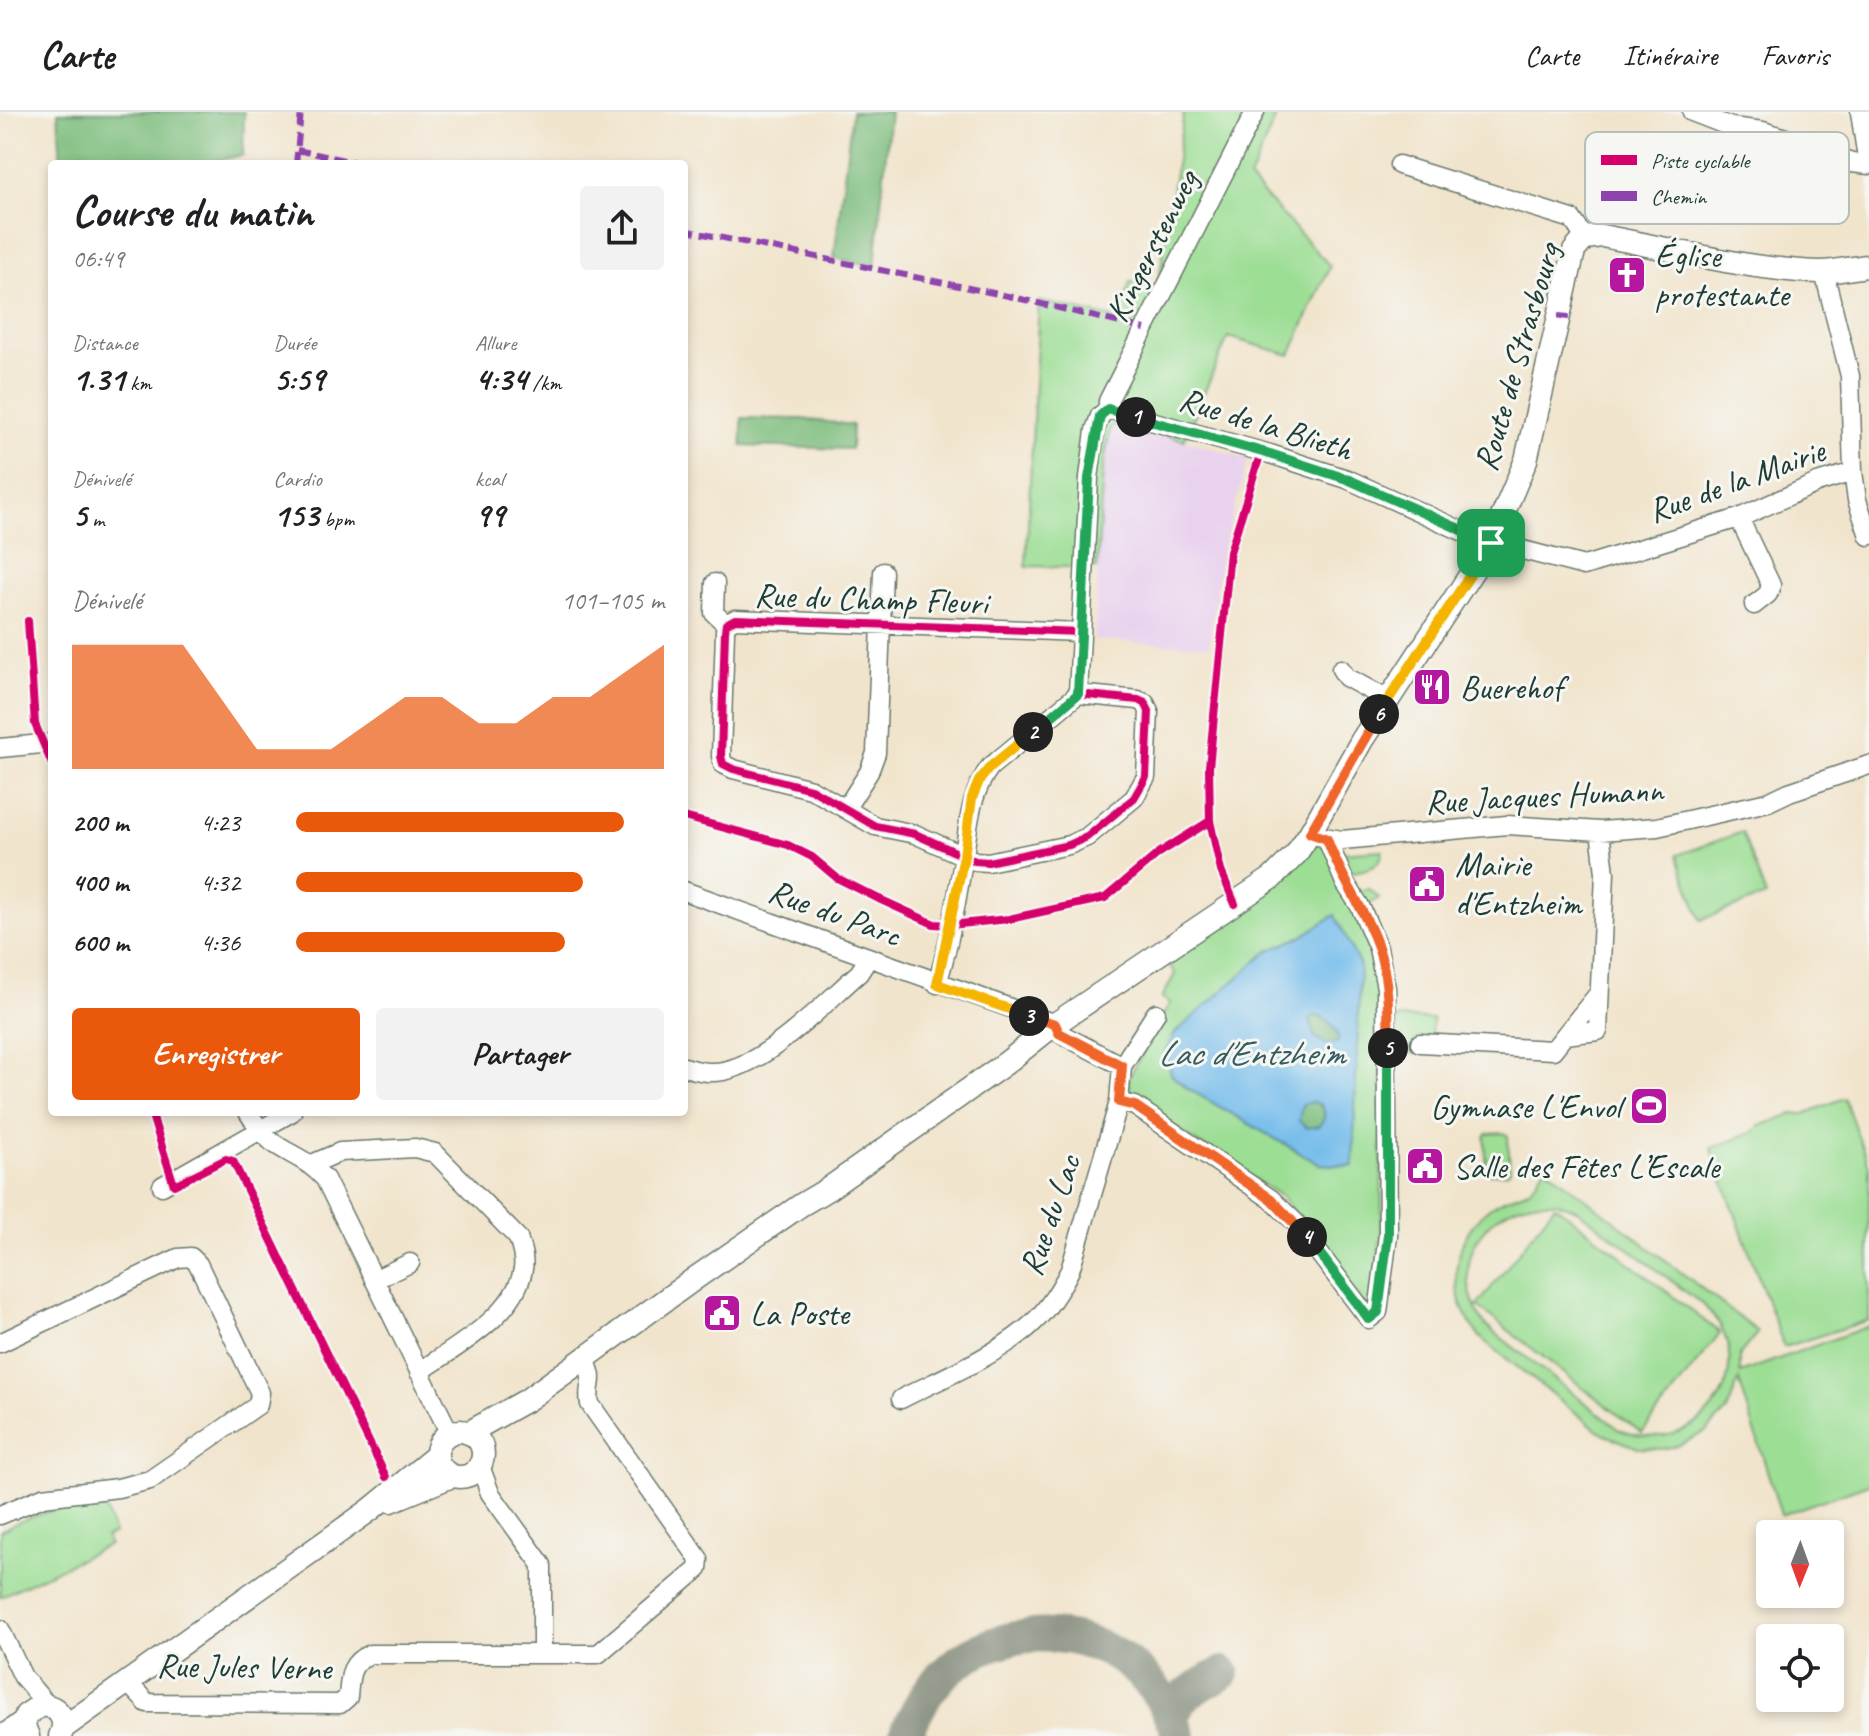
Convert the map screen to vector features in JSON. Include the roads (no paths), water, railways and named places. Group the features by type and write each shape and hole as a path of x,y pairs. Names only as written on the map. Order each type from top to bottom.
{"main road":[{"path":"1862,112 1869,158"},
{"name":"Route de Strasbourg","path":"466,1456 527,1400 584,1358 1006,1063 1055,1024 1235,904 1319,836 1388,700 1491,543 1526,460 1574,251 1585,238 1602,236 1743,263 1824,272 1869,266"},
{"path":"4,1736 48,1724 127,1682 370,1510 437,1455 441,1468 466,1456"},
{"path":"370,1510 466,1456"}],"street":[{"name":"Kingerstenweg","path":"1078,694 1089,478 1095,430 1255,112"},
{"path":"1692,112 1731,127 1766,132"},
{"path":"1849,160 1869,165"},
{"path":"1399,165 1572,219 1585,238"},
{"name":"Rue de la Mairie","path":"1491,543 1584,566 1739,518 1817,483 1853,472 1850,376 1824,272"},
{"name":"Rue de la Blieth","path":"1108,409 1347,479 1491,543"},
{"path":"1853,472 1857,500 1869,536"},
{"path":"1739,518 1771,585 1768,594 1754,605"},
{"path":"846,808 869,772 876,753 883,572"},
{"name":"Rue du Champ Fleuri","path":"715,583 714,613 726,624 723,764 811,789 875,826 915,834 975,861 988,862 1069,845 1087,837 1134,798 1142,787 1146,777 1149,711 1145,703 1078,694"},
{"name":"Rue du Champ Fleuri","path":"726,624 735,619 1080,632"},
{"path":"1341,669 1346,677 1388,700"},
{"path":"937,984 964,856 972,798 979,781 990,767 1078,694"},
{"path":"0,748 48,743"},
{"name":"Rue Jacques Humann","path":"1319,836 1342,840 1507,825 1600,831 1657,827 1768,802 1869,765"},
{"path":"1420,1043 1553,1050 1565,1035 1598,1031 1605,873 1600,831"},
{"path":"1119,1102 1135,1106 1271,1199 1296,1223 1369,1319 1378,1312 1388,1235 1386,988 1378,948 1360,906 1319,836"},
{"name":"Rue du Parc","path":"688,892 1055,1024"},
{"path":"688,1068 710,1073 734,1069 763,1056 859,973 868,959"},
{"name":"Rue du Lac","path":"901,1399 993,1351 1027,1329 1057,1295 1070,1270 1119,1102 1122,1066 1156,1013"},
{"path":"1055,1024 1059,1033 1122,1066"},
{"path":"251,1116 273,1143 312,1164 325,1179 419,1372 466,1456 542,1565 542,1654 598,1654 698,1569 699,1559 590,1404 588,1393 593,1374 584,1358"},
{"path":"162,1186 285,1116"},
{"path":"312,1164 340,1152 415,1148 435,1153 518,1238 523,1269 500,1312 419,1372"},
{"path":"0,1343 178,1258 191,1257 198,1264 260,1393 258,1405 150,1480 118,1488 43,1497 0,1515"},
{"path":"374,1280 410,1263"},
{"path":"0,1629 48,1724"},
{"name":"Rue Jules Verne","path":"127,1682 147,1703 340,1704 348,1697 352,1667 370,1654 542,1654"}],"water":[{"name":"Lac d'Entzheim","path":"1335,915 1360,966 1353,1166 1319,1164 1187,1088 1172,1076 1165,1053 1175,1033 1268,951 1301,937","holes":["1316,1015 1332,1025 1338,1042 1326,1044 1314,1036 1309,1019","1311,1102 1320,1104 1324,1118 1319,1126 1307,1128 1299,1121 1302,1105"]}],"place":[{"name":"Église protestante","path":"1627,275"},
{"name":"Buerehof","path":"1432,687"},
{"name":"Mairie d'Entzheim","path":"1427,884"},
{"name":"Gymnase L'Envol","path":"1649,1106"},
{"name":"Salle des Fêtes L’Escale","path":"1425,1166"},
{"name":"La Poste","path":"722,1313"}]}
